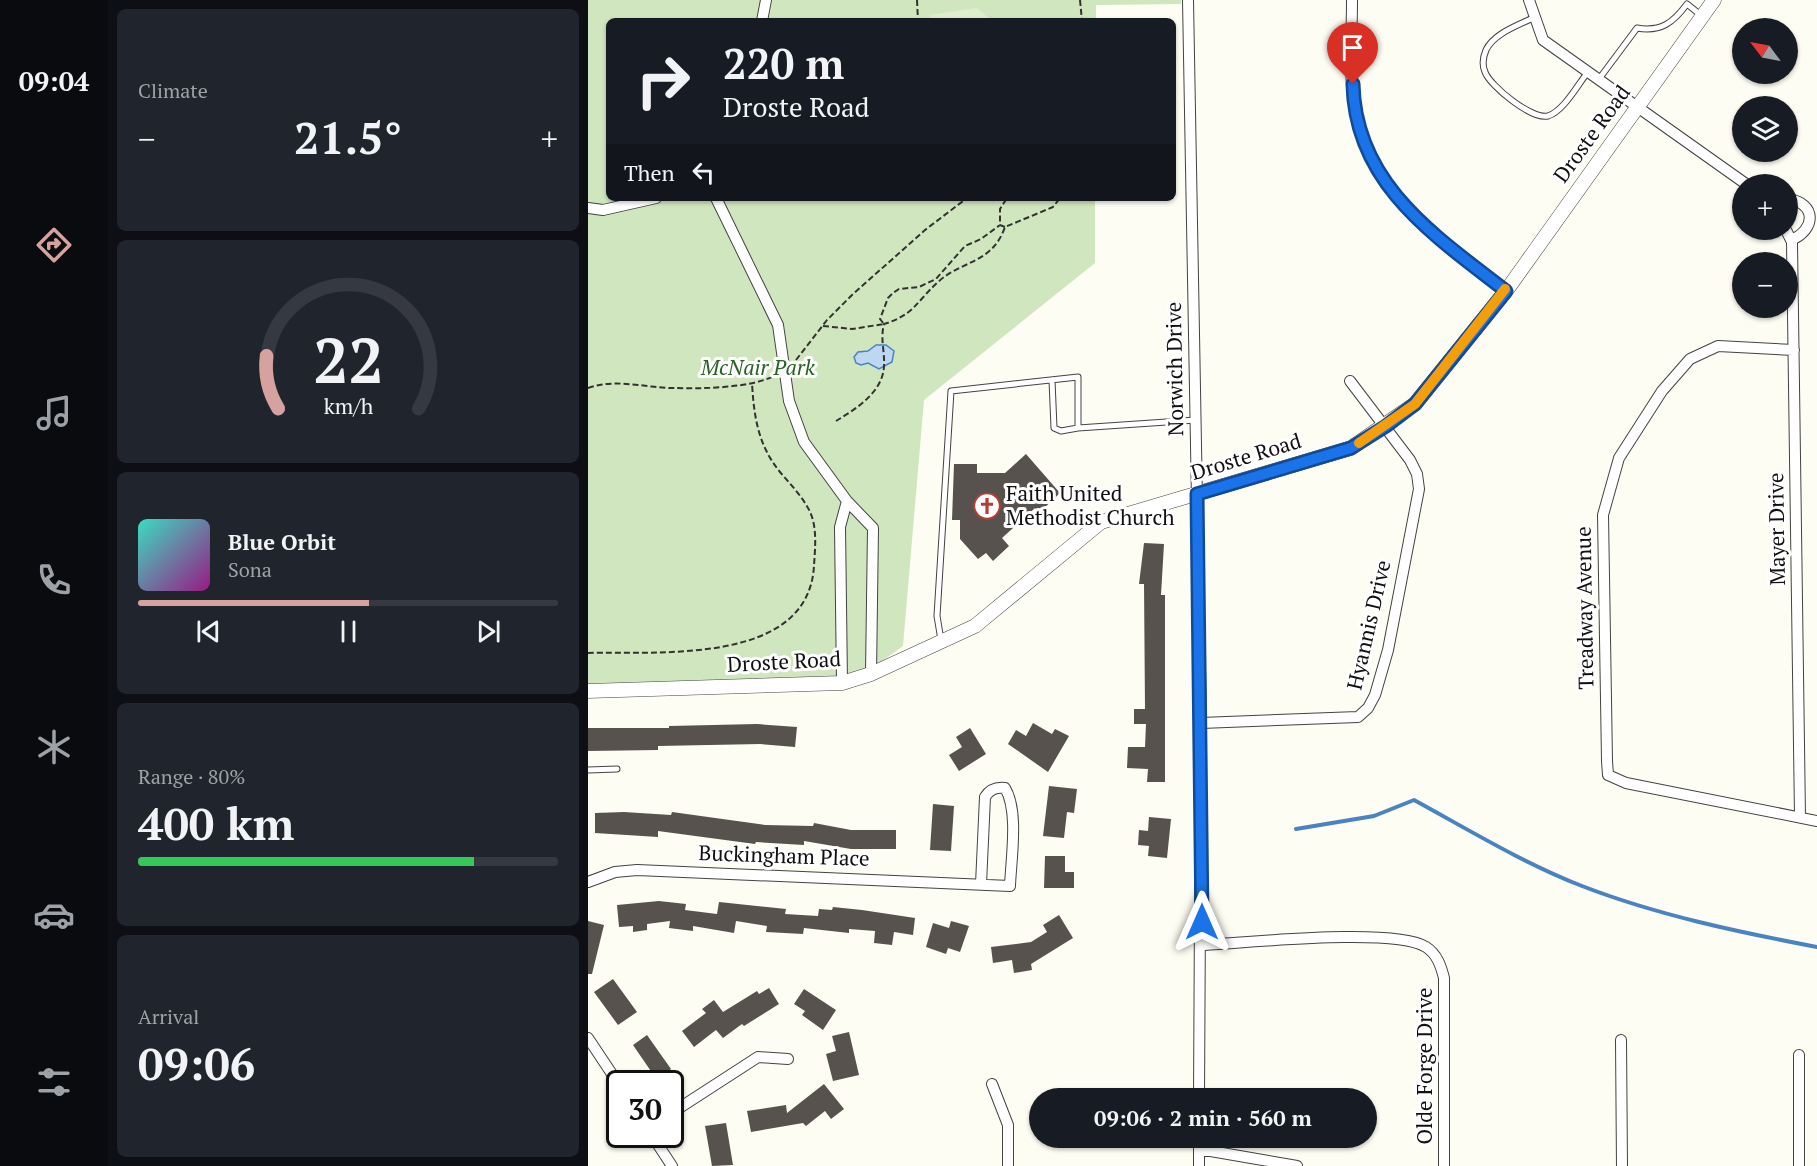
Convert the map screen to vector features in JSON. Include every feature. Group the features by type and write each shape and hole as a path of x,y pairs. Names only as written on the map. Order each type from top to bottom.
{"street":[{"path":"763,18 766,0"},
{"name":"Norwich Drive","path":"1188,0 1201,723 1202,945 1199,1088"},
{"path":"1352,0 1354,105 1370,156 1392,191 1418,222 1506,291"},
{"path":"1530,0 1544,40 1732,174"},
{"name":"Droste Road","path":"588,691 842,683 871,674 975,626 1101,522 1351,448 1415,404 1506,291 1714,0"},
{"path":"588,208 603,210 643,201"},
{"path":"717,201 778,326 789,401 804,442 848,501 873,528 871,674"},
{"path":"1798,202 1804,203 1810,210 1810,222 1802,236 1798,237"},
{"name":"Mayer Drive","path":"1791,240 1800,817"},
{"name":"Treadway Avenue","path":"1794,350 1718,346 1690,359 1662,391 1619,458 1603,515 1608,775 1626,783 1817,821"},
{"name":"Hyannis Drive","path":"1201,723 1358,717 1368,708 1375,695 1388,650 1419,489 1410,460 1350,381"},
{"path":"842,683 840,527 848,501"},
{"name":"Buckingham Place","path":"588,882 615,872 637,870 1010,886 1012,816 1011,798 1005,788 997,787 988,792 985,797 981,884"},
{"name":"Olde Forge Drive","path":"1202,945 1388,936 1426,947 1438,959 1444,978 1444,1166"},
{"path":"588,1038 609,1070"},
{"path":"1621,1040 1622,1166"},
{"path":"1799,1055 1799,1166"},
{"path":"684,1105 758,1057 788,1059"},
{"path":"992,1084 1008,1125 1008,1166"},
{"path":"660,1148 672,1166"},
{"path":"1198,1166 1199,1149 1297,1166"}],"lane":[{"path":"1599,79 1637,28 1652,31 1663,27 1677,18 1687,4 1703,17"},
{"path":"1535,17 1499,35 1487,48 1482,62 1485,74 1494,85 1527,111 1548,116 1559,108 1588,72"},
{"path":"941,642 937,616 951,391 1078,377 1078,428"},
{"path":"1052,380 1054,428 1061,431 1196,420"},
{"path":"588,770 617,769"}],"path":[{"path":"917,0 918,18"},
{"path":"1080,0 1082,18"},
{"path":"588,388 604,382 675,389 752,383 783,370 792,364 823,325 852,295 925,230 963,201"},
{"path":"823,325 852,329 884,324 912,312 965,246 981,239 999,225 1000,209 1005,201"},
{"path":"999,225 1005,227 1053,207 1058,201"},
{"path":"836,421 858,408 879,385 885,368 882,343 884,324 880,319 893,293 906,288 920,287 937,280 987,254 1002,236 1005,227"},
{"path":"588,653 709,651 742,642 784,624 799,612 809,594 814,573 814,525 809,509 764,448 755,425 752,383"}],"green space":[{"name":"McNair Park","path":"588,0 1181,0 1181,4 1096,5 1096,18 606,18 606,201 1095,201 1095,263 924,400 903,646 860,677 588,687"},
{"path":"976,8 989,18 930,18 930,15"}],"water":[{"path":"876,345 886,345 894,351 892,362 879,369 868,363 861,365 856,363 854,357 858,352 868,351"}],"building":[{"path":"1026,454 1060,493 1039,513 1035,508 1002,538 1009,546 993,561 986,553 978,559 960,539 960,520 952,520 954,464 977,464 977,473 1005,473"},
{"path":"1144,543 1164,544 1161,595 1165,595 1165,782 1147,782 1148,769 1127,768 1128,747 1145,747 1146,724 1134,724 1134,709 1145,709 1144,584 1139,584"},
{"path":"1033,723 1052,734 1055,729 1069,736 1048,772 1008,744 1016,730 1026,736"},
{"path":"757,724 797,727 795,747 760,744 658,746 658,750 588,751 588,728 669,728 669,726"},
{"path":"970,728 986,754 959,771 949,755 962,747 956,737"},
{"path":"1049,786 1077,789 1074,813 1067,812 1064,838 1043,836"},
{"path":"933,804 954,806 951,851 930,850"},
{"path":"672,812 765,825 813,826 814,823 851,830 896,830 896,849 851,849 804,841 804,845 756,842 755,844 658,831 658,837 595,833 595,813 671,815"},
{"path":"1149,817 1171,819 1167,858 1148,856 1149,846 1138,845 1139,830 1148,831"},
{"path":"1045,856 1065,856 1065,872 1074,872 1074,888 1044,888"},
{"path":"659,901 686,904 685,910 717,914 719,902 786,909 785,914 818,916 819,909 832,910 833,907 915,918 913,935 894,932 892,945 874,943 875,931 849,929 849,933 804,928 803,934 766,932 767,926 736,921 734,933 693,926 693,931 669,928 670,921 647,924 647,930 633,932 633,926 619,927 617,905"},
{"path":"1059,915 1073,938 1031,964 1032,970 1014,973 1012,960 993,963 991,947 1031,942 1047,932 1043,925"},
{"path":"588,921 604,925 592,974 588,974"},
{"path":"951,921 969,926 960,952 948,948 946,954 926,947 933,923 949,928"},
{"path":"613,979 637,1012 618,1025 594,992"},
{"path":"769,988 779,1004 744,1026 742,1024 723,1038 716,1030 694,1047 682,1031 706,1013 702,1009 714,1000 723,1012 757,991 759,994"},
{"path":"804,989 836,1010 823,1030 802,1015 805,1011 794,1004"},
{"path":"849,1032 859,1075 833,1081 826,1054 836,1051 832,1036"},
{"path":"647,1035 671,1069 650,1070 633,1045"},
{"path":"824,1084 844,1109 831,1119 825,1111 806,1126 803,1123 751,1132 747,1111 786,1105 787,1113"},
{"path":"726,1123 733,1165 712,1166 705,1126"}],"waterway":[{"path":"1296,829 1374,816 1414,800 1517,857 1582,886 1668,914 1817,947"}],"slow traffic":[{"path":"1359,443 1415,404 1506,291 1505,289"}],"place":[{"name":"Faith United Methodist Church","path":"987,506"}],"route":[{"path":"1202,922 1197,494 1351,448 1386,426 1415,404 1506,291 1418,222 1392,191 1370,156 1354,105 1353,84"}]}
